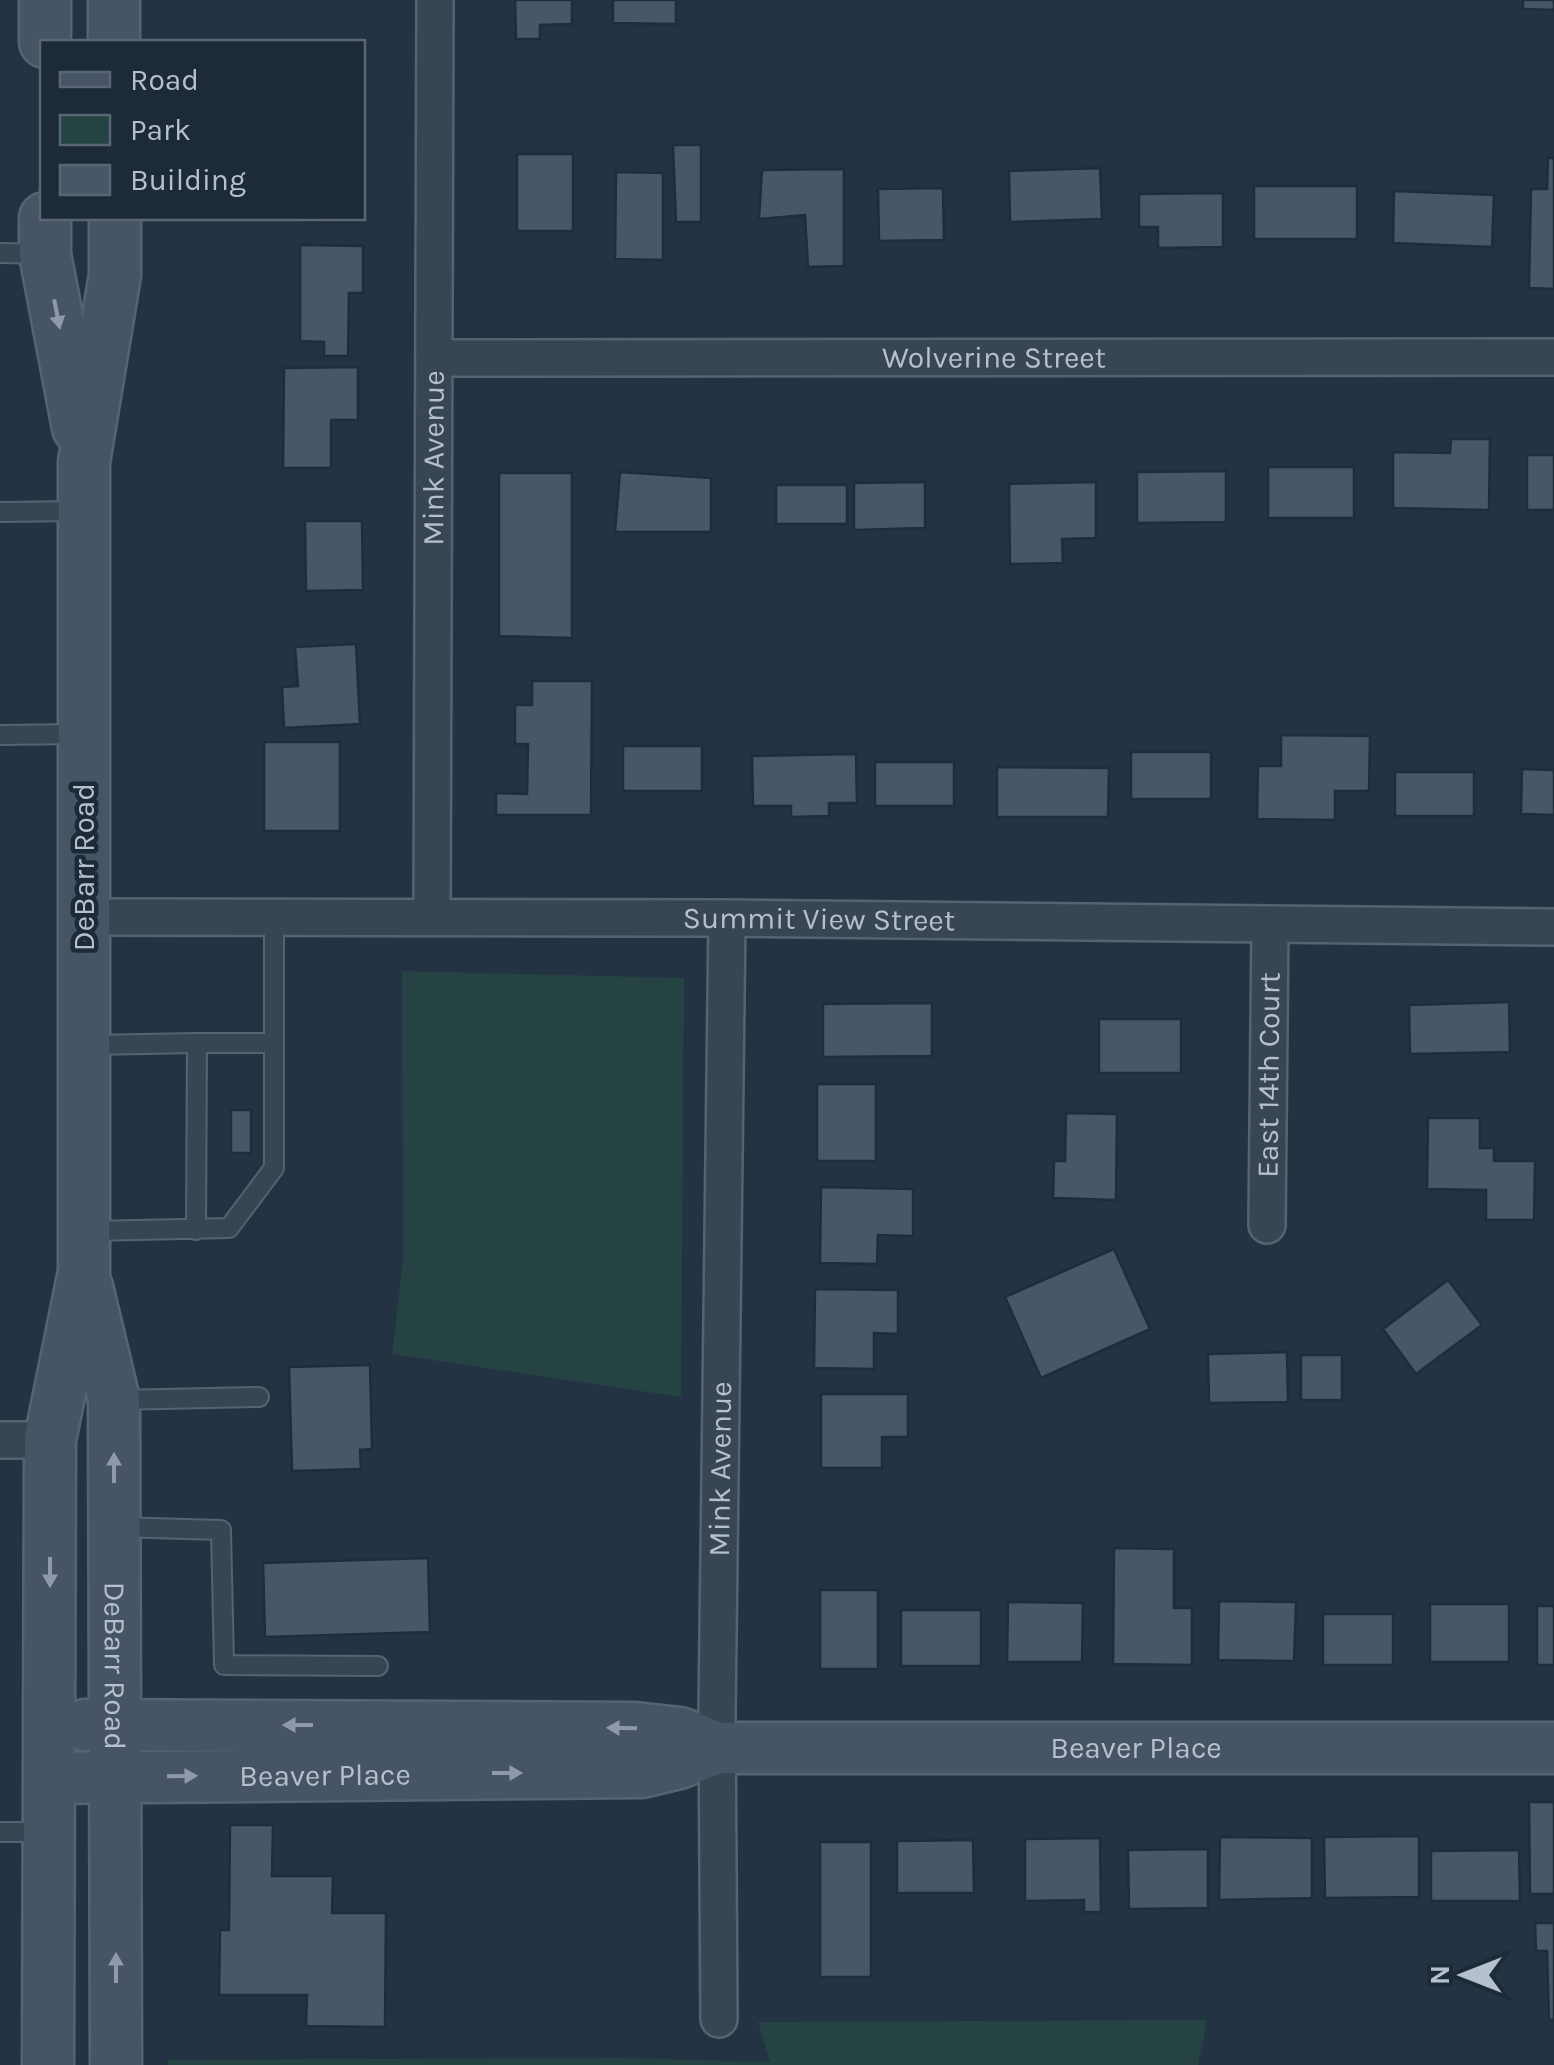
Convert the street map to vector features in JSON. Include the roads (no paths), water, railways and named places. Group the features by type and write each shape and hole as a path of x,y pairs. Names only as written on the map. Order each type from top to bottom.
{"main road":[{"path":"45,0 45,40"},
{"path":"114,0 114,40"},
{"name":"DeBarr Road","path":"48,2065 50,1440 84,1252 84,462 115,275 115,220"},
{"name":"DeBarr Road","path":"30,242 84,462"},
{"name":"DeBarr Road","path":"84,1252 114,1400 116,2065"},
{"name":"Beaver Place","path":"50,1726 635,1728 680,1733 716,1748"},
{"name":"Beaver Place","path":"50,1778 642,1772 716,1748 1554,1748"}],"street":[{"name":"Mink Avenue","path":"432,916 435,0"},
{"name":"Wolverine Street","path":"434,358 1554,357"},
{"name":"Summit View Street","path":"84,918 432,916 1554,927"},
{"name":"Mink Avenue","path":"719,2019 716,1748 727,918"},
{"name":"East 14th Court","path":"1267,1225 1270,924"},
{"path":"0,1440 50,1440"}],"lane":[{"path":"0,512 84,511"},
{"path":"0,734 84,734"},
{"path":"84,1252 196,1230 228,1228 274,1168 274,916"},
{"path":"196,1230 197,1043"},
{"path":"84,1045 273,1043"},
{"path":"114,1400 259,1397"},
{"path":"115,1527 220,1530 224,1665 378,1666"},
{"path":"0,1832 49,1832"}]}
